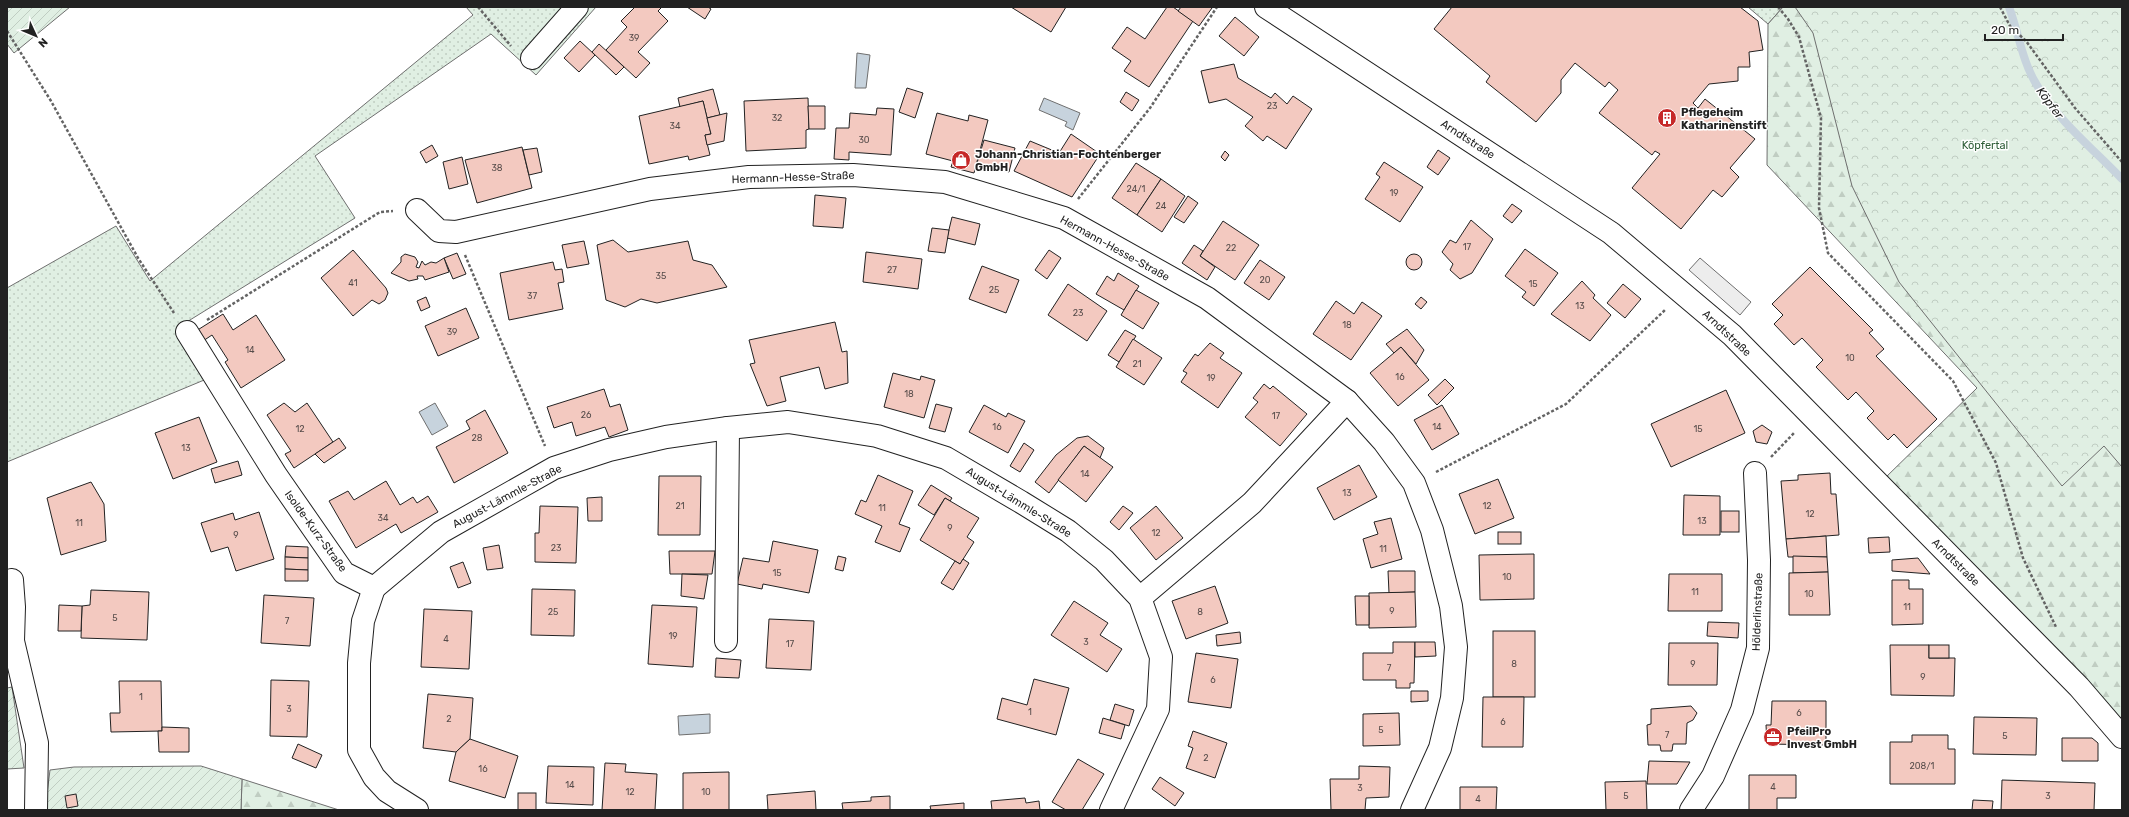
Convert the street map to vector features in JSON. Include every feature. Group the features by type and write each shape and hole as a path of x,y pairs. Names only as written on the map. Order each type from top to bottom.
{"street":[{"path":"532,58 577,7"},
{"name":"Arndtstraße","path":"1266,7 1611,233 1683,293 1732,335 2079,687 2122,737"},
{"name":"Hermann-Hesse-Straße","path":"417,210 439,231 456,232 650,189 750,177 853,174 945,182 1064,218 1207,298 1348,401 1384,442 1414,483 1432,530 1451,606 1456,647 1452,698 1440,748 1412,810"},
{"name":"Isolde-Kurz-Straße","path":"187,332 276,475 344,573 374,588"},
{"path":"1140,598 1252,503 1348,401"},
{"name":"August-Lämmle-Straße","path":"374,588 441,532 554,468 609,450 666,437 728,428 788,422 877,436 946,458 1068,531 1104,560 1140,598 1161,657 1158,709 1111,810"},
{"path":"726,641 728,428"},
{"name":"Hölderlinstraße","path":"1691,810 1713,776 1742,710 1758,648 1759,560 1755,473"},
{"path":"12,580 14,607 13,641 36,743 36,810"},
{"path":"374,588 363,621 359,663 359,750 374,777 387,791 417,810"}],"path":[{"path":"478,7 518,53 532,58"},
{"path":"1064,218 1150,108 1217,7"},
{"path":"1778,7 1788,19 1799,37 1821,118 1819,208 1828,253 1953,381 1996,464 2023,558 2059,633"},
{"path":"2000,7 2010,26 2026,41 2075,108 2122,162"},
{"path":"7,31 51,101 138,258 187,332 380,212"},
{"path":"456,232 554,468"},
{"path":"1414,483 1566,404 1683,293"},
{"path":"1755,473 1812,416"}],"green space":[{"path":"7,7 70,7 14,53 7,44"},
{"path":"466,7 596,7 536,75 491,34 315,156 355,218 177,328 209,378 7,462 7,288 116,226 150,281 473,15"},
{"path":"1748,7 1783,7 1768,24"},
{"name":"Köpfertal","path":"1783,7 2122,7 2122,719 1883,480 1977,388 1767,165 1768,24"},
{"name":"Köpfertal","path":"1795,7 2122,7 2122,467 2104,446 2062,486 1899,282 1852,186 1813,33"},
{"path":"12,687 24,768 7,769 7,688"},
{"path":"201,766 242,779 241,810 45,810 50,770 74,767"},
{"path":"242,779 339,810 241,810"}],"shaded area":[{"path":"857,53 870,55 866,88 855,88"},
{"path":"1044,98 1080,113 1073,130 1065,126 1067,122 1039,110"},
{"path":"1700,258 1751,302 1740,315 1689,270"},
{"path":"435,403 448,426 432,435 419,412"},
{"path":"710,714 710,733 679,735 678,716"}],"building":[{"path":"635,7 662,7 658,11 668,21 638,52 650,63 636,78 606,50 627,27 621,21"},
{"path":"687,7 708,7 711,9 705,19"},
{"path":"1011,7 1066,7 1051,32"},
{"path":"1167,7 1173,7 1193,21 1149,87 1124,71 1131,61 1112,48 1127,27 1145,39"},
{"path":"1181,7 1212,8 1199,26 1178,11"},
{"name":"Pflegeheim Katharinenstift","path":"1452,7 1740,7 1758,21 1763,50 1749,52 1750,67 1738,67 1738,81 1709,84 1693,103 1698,108 1705,99 1755,139 1730,168 1739,177 1722,197 1713,190 1681,229 1632,188 1660,154 1655,151 1652,155 1599,113 1618,90 1609,82 1605,87 1575,63 1561,80 1561,93 1536,122 1486,82 1490,76 1434,29"},
{"path":"1235,17 1259,37 1244,56 1219,36"},
{"path":"580,41 595,55 579,72 564,58"},
{"path":"599,44 624,67 616,75 592,52"},
{"path":"1234,64 1238,78 1271,98 1275,93 1287,104 1293,96 1312,109 1286,149 1267,136 1263,141 1245,126 1253,117 1226,99 1209,103 1201,71"},
{"path":"907,88 923,93 915,118 899,112"},
{"path":"713,89 720,115 707,118 703,101 680,107 678,98"},
{"path":"1126,92 1139,100 1132,111 1120,102"},
{"path":"808,98 809,129 806,130 806,148 746,151 744,101"},
{"path":"703,101 711,134 705,135 710,155 689,160 688,156 649,164 639,116"},
{"path":"808,106 825,106 825,129 809,129"},
{"path":"877,108 894,109 891,155 849,152 849,160 834,159 836,128 849,128 850,113 876,115"},
{"path":"727,113 724,141 707,145 705,135 711,134 707,118"},
{"path":"937,113 968,121 969,115 988,120 974,173 951,167 953,161 926,154"},
{"path":"1071,134 1100,154 1072,197 1014,171 1030,141 1059,153"},
{"path":"984,140 1015,148 1009,172 977,163"},
{"path":"432,145 438,156 426,163 420,152"},
{"path":"522,147 532,188 477,203 465,160"},
{"path":"537,148 542,172 529,175 523,150"},
{"path":"1438,150 1450,158 1438,175 1427,167"},
{"path":"1225,151 1229,155 1225,161 1221,157"},
{"path":"462,157 468,184 449,189 443,162"},
{"path":"1384,162 1423,187 1400,222 1365,199 1380,177 1376,174"},
{"path":"1136,163 1161,179 1137,215 1112,198"},
{"path":"1161,179 1185,196 1162,232 1137,215"},
{"path":"815,195 846,198 843,228 813,226"},
{"path":"1188,196 1198,203 1184,223 1174,217"},
{"path":"1512,204 1522,211 1512,223 1503,216"},
{"path":"952,217 980,224 975,245 947,238"},
{"path":"1471,220 1493,239 1472,273 1460,279 1450,270 1453,264 1442,252 1450,240 1456,243"},
{"path":"1223,221 1259,245 1235,280 1200,256"},
{"path":"932,228 949,230 945,253 928,251"},
{"path":"613,240 628,252 688,241 693,260 712,265 727,287 657,303 641,299 625,307 606,300 597,245"},
{"path":"584,241 589,264 567,268 562,245"},
{"path":"1194,245 1203,251 1200,256 1215,267 1207,280 1182,263"},
{"path":"1525,249 1558,273 1534,306 1522,297 1526,292 1505,276"},
{"path":"353,250 386,288 388,293 385,300 379,304 372,300 353,316 321,278"},
{"path":"1049,250 1061,258 1047,279 1035,270"},
{"path":"866,252 922,259 918,289 863,282"},
{"path":"457,253 466,274 453,279 444,258"},
{"path":"405,254 415,257 418,262 416,267 419,268 422,261 425,265 431,262 436,263 444,258 449,272 425,280 423,276 417,276 418,279 409,281 391,273 401,262 401,257"},
{"path":"1411,254 1417,254 1422,259 1420,268 1417,270 1411,270 1406,265 1406,259"},
{"path":"1260,260 1285,277 1269,300 1244,283"},
{"path":"553,262 555,270 562,269 564,282 558,283 563,309 509,320 500,273"},
{"path":"982,266 1019,280 1006,313 969,299"},
{"path":"1810,267 1873,330 1869,333 1884,349 1876,356 1937,419 1907,448 1894,434 1888,440 1867,418 1874,411 1856,392 1848,400 1816,367 1823,360 1802,338 1794,345 1774,324 1783,315 1772,304"},
{"path":"1118,273 1139,286 1124,310 1096,294 1107,276 1114,281"},
{"path":"1582,281 1595,295 1593,298 1611,315 1590,341 1551,314"},
{"path":"1068,284 1107,311 1087,341 1048,315"},
{"path":"1623,284 1641,299 1625,318 1607,303"},
{"path":"1136,290 1159,303 1143,329 1121,315"},
{"path":"426,297 430,307 421,311 417,301"},
{"path":"1421,297 1427,302 1421,309 1415,304"},
{"path":"1336,301 1354,314 1362,302 1382,316 1351,360 1313,334"},
{"path":"466,308 479,338 438,356 425,326"},
{"path":"223,314 233,330 256,315 285,360 241,388 225,362 228,360 212,335 203,341 196,331"},
{"path":"835,322 842,352 847,351 848,383 825,389 819,367 780,377 786,401 767,406 750,364 755,363 749,340"},
{"path":"1407,329 1424,350 1416,364 1401,347 1394,353 1386,344"},
{"path":"1125,330 1136,336 1119,362 1108,355"},
{"path":"1133,339 1162,358 1144,385 1116,367"},
{"path":"1210,343 1224,353 1220,358 1242,373 1218,408 1181,382 1187,373 1183,371 1195,354 1198,356"},
{"path":"1401,347 1429,380 1398,406 1370,373"},
{"path":"893,373 920,380 921,376 935,380 924,418 884,407"},
{"path":"1445,379 1454,388 1437,405 1428,395"},
{"path":"1264,384 1270,389 1273,386 1307,414 1280,446 1245,417 1258,402 1253,398"},
{"path":"604,389 610,407 620,404 628,430 609,437 605,427 576,436 572,422 554,428 547,407"},
{"path":"1726,390 1745,433 1671,467 1651,424"},
{"path":"284,403 295,412 307,403 333,442 294,468 285,454 291,451 267,415"},
{"path":"936,404 952,408 945,432 929,428"},
{"path":"984,405 1006,417 1008,413 1025,421 1008,453 969,432"},
{"path":"1442,405 1459,434 1432,450 1414,420"},
{"path":"485,410 508,453 454,483 436,447 470,429 466,421"},
{"path":"199,417 217,462 173,479 155,433"},
{"path":"1762,425 1772,432 1767,444 1756,442 1753,431"},
{"path":"1088,436 1104,448 1100,458 1084,446 1049,493 1035,482 1056,455 1077,438"},
{"path":"339,438 346,448 324,463 315,454"},
{"path":"1024,443 1034,450 1020,472 1010,466"},
{"path":"1084,446 1113,467 1086,502 1058,480"},
{"path":"238,461 242,475 215,483 211,469"},
{"path":"1359,465 1377,497 1334,520 1317,488"},
{"path":"1830,473 1831,494 1836,494 1839,535 1786,539 1781,481 1798,480 1798,475"},
{"path":"878,475 913,491 899,524 910,528 900,552 875,542 882,526 855,514 861,500 866,502"},
{"path":"659,476 701,476 700,535 658,535"},
{"path":"1498,479 1514,518 1475,534 1459,494"},
{"path":"386,481 400,505 413,497 417,503 428,496 438,512 401,533 396,524 356,548 329,501 348,491 354,500"},
{"path":"91,482 104,504 106,541 61,555 47,498"},
{"path":"931,485 952,498 950,501 945,498 934,515 918,505"},
{"path":"1684,495 1720,496 1720,535 1683,535"},
{"path":"602,497 602,521 588,521 587,498"},
{"path":"945,498 979,518 967,537 974,542 960,564 920,540"},
{"path":"540,506 578,507 576,563 535,562 535,533 539,533"},
{"path":"1123,506 1133,513 1119,530 1110,522"},
{"path":"1156,506 1183,538 1156,560 1130,528"},
{"path":"1721,511 1739,511 1739,532 1721,532"},
{"path":"259,512 274,559 236,571 228,547 211,552 201,523 233,513 235,520"},
{"path":"1391,518 1402,559 1371,568 1363,539 1378,534 1374,522"},
{"path":"1498,532 1521,532 1521,544 1498,544"},
{"path":"1826,536 1827,557 1788,557 1786,539"},
{"path":"1889,537 1890,552 1869,553 1868,538"},
{"path":"773,541 818,550 809,593 763,584 762,589 737,584 743,558 769,562"},
{"path":"499,545 503,568 487,570 483,548"},
{"path":"286,546 308,547 308,558 285,557"},
{"path":"669,551 715,551 712,574 670,574"},
{"path":"1534,554 1534,599 1480,600 1479,555"},
{"path":"838,556 846,558 843,571 835,569"},
{"path":"1793,556 1827,557 1828,572 1793,573"},
{"path":"285,557 308,558 308,570 285,569"},
{"path":"1918,558 1930,574 1892,571 1892,560"},
{"path":"963,559 969,563 953,590 941,583 955,561 960,564"},
{"path":"463,562 471,583 458,588 450,567"},
{"path":"285,569 308,570 308,581 285,581"},
{"path":"1388,571 1415,571 1415,592 1389,593"},
{"path":"1828,572 1830,615 1789,615 1789,573"},
{"path":"682,574 708,575 704,599 681,596"},
{"path":"1669,574 1722,574 1722,611 1668,611"},
{"path":"1892,580 1909,580 1909,589 1923,589 1923,624 1892,625"},
{"path":"1215,586 1228,623 1186,639 1172,601"},
{"path":"532,589 575,590 574,636 531,635"},
{"path":"91,590 149,592 147,640 81,638 82,606 90,605"},
{"path":"1415,592 1416,627 1369,628 1369,593"},
{"path":"264,595 314,598 310,646 261,643"},
{"path":"1355,596 1369,596 1369,625 1356,625"},
{"path":"1074,601 1108,623 1100,635 1122,649 1107,672 1051,635"},
{"path":"59,605 82,606 81,631 58,631"},
{"path":"652,605 697,607 693,667 648,664"},
{"path":"424,609 472,611 469,669 421,667"},
{"path":"769,619 814,621 811,670 766,668"},
{"path":"1708,622 1739,623 1738,638 1707,636"},
{"path":"1493,631 1535,631 1535,697 1493,697"},
{"path":"1240,632 1241,643 1217,646 1216,635"},
{"path":"1393,642 1415,642 1414,683 1410,683 1410,688 1396,688 1396,680 1363,680 1363,653 1393,653"},
{"path":"1415,642 1435,642 1436,656 1415,657"},
{"path":"1669,643 1718,643 1717,685 1668,685"},
{"path":"1890,645 1929,645 1929,658 1955,658 1954,696 1891,695"},
{"path":"1929,645 1949,645 1949,658 1929,658"},
{"path":"1196,653 1238,659 1231,708 1188,702"},
{"path":"716,658 741,660 739,678 715,677"},
{"path":"1034,679 1069,688 1056,735 997,719 1002,698 1027,705"},
{"path":"271,680 309,681 307,737 270,736"},
{"path":"119,681 161,681 162,731 111,732 110,713 120,713"},
{"path":"1411,691 1428,691 1428,701 1411,702"},
{"path":"428,694 473,698 470,739 456,752 423,748"},
{"path":"1483,697 1524,697 1523,747 1482,747"},
{"path":"1772,701 1826,701 1826,745 1767,744 1766,725 1771,725"},
{"path":"1115,704 1134,710 1129,726 1110,720"},
{"path":"1691,706 1697,713 1693,720 1687,723 1686,744 1673,744 1672,751 1661,751 1660,745 1648,745 1647,725 1651,724 1651,709"},
{"path":"1399,713 1400,745 1363,746 1363,714"},
{"path":"1974,717 2037,718 2036,755 1973,754"},
{"path":"1103,718 1125,725 1121,739 1099,733"},
{"path":"162,727 189,728 189,752 159,752 158,731 162,731"},
{"path":"1193,731 1227,743 1215,778 1186,768 1193,748 1188,746"},
{"path":"1912,735 1948,735 1948,749 1955,749 1955,784 1890,784 1890,742 1912,742"},
{"path":"2062,738 2092,738 2098,743 2098,761 2062,761"},
{"path":"470,739 518,756 505,798 449,781 456,752"},
{"path":"298,744 322,755 316,768 292,758"},
{"path":"1078,759 1104,774 1082,810 1066,810 1052,802"},
{"path":"1649,761 1690,762 1677,784 1647,784"},
{"path":"605,763 626,764 625,772 657,774 655,810 602,810"},
{"path":"548,766 594,767 593,805 546,803"},
{"path":"1359,766 1390,767 1389,797 1366,798 1365,810 1331,810 1330,779 1359,779"},
{"path":"729,772 729,810 683,810 683,773"},
{"path":"1749,775 1796,775 1796,798 1777,798 1777,810 1749,810"},
{"path":"1160,777 1184,793 1175,806 1152,789"},
{"path":"2002,780 2095,783 2094,810 2001,810"},
{"path":"1646,781 1647,810 1606,810 1605,782"},
{"path":"1460,787 1497,787 1496,810 1460,810"},
{"path":"815,791 816,810 768,810 767,795"},
{"path":"518,793 536,793 536,810 518,810"},
{"path":"76,794 78,806 67,808 65,796"},
{"path":"890,796 890,810 843,810 842,803 871,801 871,797"},
{"path":"1025,798 1026,803 1039,801 1040,810 992,810 991,801"},
{"path":"1973,800 1993,801 1992,810 1972,810"},
{"path":"964,803 964,810 931,810 930,806"}],"waterway":[{"name":"Köpfer","path":"2009,7 2024,58 2038,87 2056,112 2122,179"}],"place":[{"name":"Pflegeheim Katharinenstift","path":"1667,118"},
{"name":"Johann-Christian-Fochtenberger GmbH","path":"961,160"},
{"name":"PfeilPro Invest GmbH","path":"1773,737"}]}
